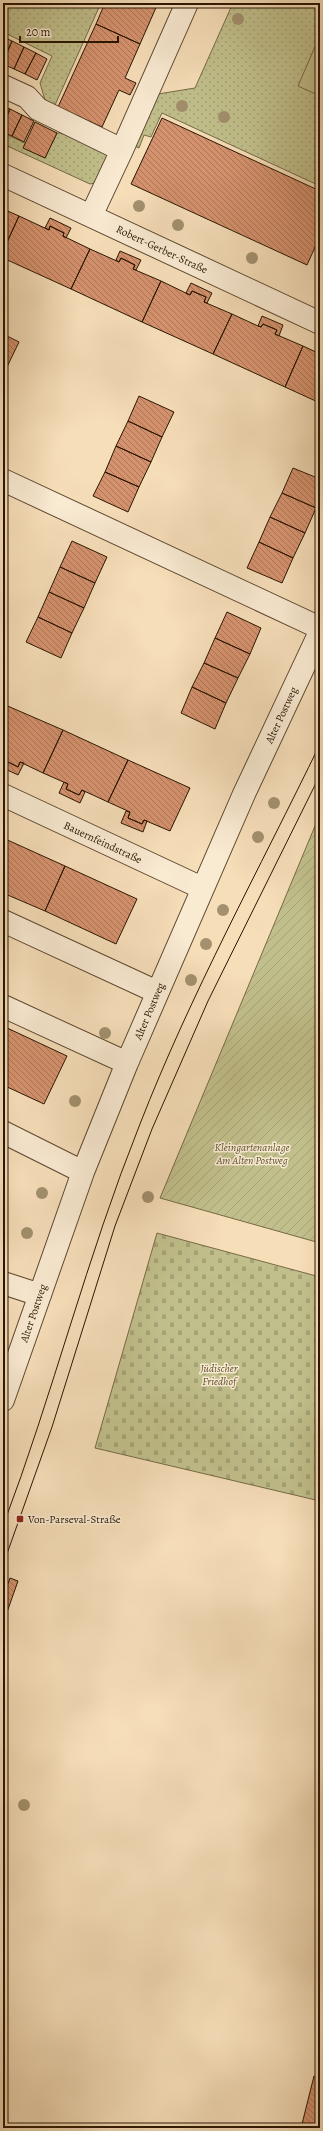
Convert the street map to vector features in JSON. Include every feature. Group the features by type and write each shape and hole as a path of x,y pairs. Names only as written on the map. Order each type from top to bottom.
{"street":[{"path":"91,216 187,3"},
{"path":"3,86 27,97 38,109 122,150"},
{"name":"Robert-Gerber-Straße","path":"3,176 320,323"},
{"path":"3,480 320,628"},
{"name":"Alter Postweg","path":"3,1400 83,1172 127,1063 244,794 320,632"},
{"name":"Bauernfeindstraße","path":"3,795 202,888"},
{"path":"3,921 157,992"},
{"path":"3,1006 127,1063"},
{"path":"3,1132 83,1172"},
{"path":"3,1283 40,1295"}],"green space":[{"path":"3,3 101,3 55,105 45,100 40,83 52,56 3,32"},
{"path":"233,3 320,3 320,186 162,113 151,137 144,135 139,148 134,146 158,94 195,88"},
{"path":"320,35 320,96 298,86"},
{"path":"3,133 25,143 45,158 57,133 63,133 106,153 108,156 95,183 90,184 3,144"},
{"name":"Kleingartenanlage Am Alten Postweg","path":"320,814 320,1243 160,1198"},
{"name":"Jüdischer Friedhof","path":"157,1233 320,1277 320,1501 95,1448"}],"building":[{"path":"105,3 158,3 140,44 96,24"},
{"path":"96,24 140,44 125,78 136,83 130,95 119,90 102,127 58,107"},
{"path":"3,37 12,41 3,60"},
{"path":"12,41 24,47 14,69 3,64"},
{"path":"24,47 36,53 25,74 14,69"},
{"path":"36,53 47,59 37,80 25,74"},
{"path":"3,106 10,109 3,125"},
{"path":"10,109 22,115 12,136 3,132 3,125"},
{"path":"22,115 34,121 24,142 12,136"},
{"path":"162,118 320,191 320,236 307,265 131,184"},
{"path":"35,122 57,133 45,158 23,148"},
{"path":"3,209 19,216 3,251"},
{"path":"19,216 49,230 50,226 64,233 63,236 90,249 71,289 3,258 3,251"},
{"path":"50,218 71,228 66,238 63,236 64,233 50,226 49,230 45,228"},
{"path":"90,249 119,262 121,258 135,265 133,269 161,281 142,322 71,289"},
{"path":"120,251 141,260 136,270 133,269 135,265 121,258 119,262 116,260"},
{"path":"161,281 190,295 192,291 206,297 204,302 232,314 213,354 142,322"},
{"path":"191,283 212,293 207,303 204,302 206,297 192,291 190,295 186,293"},
{"path":"232,314 258,326 261,327 263,324 277,330 275,334 303,346 285,387 213,354"},
{"path":"262,316 283,325 279,336 275,334 277,330 263,324 261,327 258,326"},
{"path":"3,334 19,342 7,367 3,365"},
{"path":"303,346 320,354 320,403 285,387"},
{"path":"139,396 174,412 162,437 128,421"},
{"path":"128,421 162,437 151,462 116,446"},
{"path":"116,446 151,462 139,487 105,472"},
{"path":"293,468 320,479 320,500 316,508 282,493"},
{"path":"105,472 139,487 128,512 93,496"},
{"path":"282,493 316,508 305,533 270,517"},
{"path":"270,517 305,533 293,558 259,542"},
{"path":"72,541 107,557 95,583 60,567"},
{"path":"259,542 293,558 282,583 247,568"},
{"path":"60,567 95,583 84,608 49,592"},
{"path":"49,592 84,608 72,633 38,617"},
{"path":"227,612 261,628 250,654 215,638"},
{"path":"38,617 72,633 61,658 26,642"},
{"path":"215,638 250,654 238,678 204,663"},
{"path":"204,663 238,678 226,703 192,687"},
{"path":"192,687 226,703 215,729 181,713"},
{"path":"3,704 63,730 43,773 20,762 18,767 4,760 6,756 3,755"},
{"path":"63,730 128,760 108,802 82,790 79,795 66,789 68,784 43,773"},
{"path":"3,755 6,756 4,760 18,767 20,762 24,763 18,775 3,768"},
{"path":"128,760 190,788 170,831 144,820 142,824 128,818 130,812 108,802"},
{"path":"64,782 68,784 66,789 79,795 82,790 85,792 80,803 59,793"},
{"path":"126,811 130,812 128,818 142,824 144,820 147,821 143,832 121,823"},
{"path":"3,838 65,866 45,911 3,893"},
{"path":"65,866 137,899 116,944 45,911"},
{"path":"5,1027 67,1056 44,1104 3,1085 3,1032"},
{"path":"10,1578 18,1581 6,1615 3,1614 3,1597"},
{"path":"314,2076 320,2077 320,2128 301,2128"}],"tram line":[{"path":"3,1526 38,1426 103,1224 140,1124 203,979 320,744"},
{"path":"3,1565 52,1427 115,1226 152,1129 208,1001 320,775"}],"place":[{"name":"Von-Parseval-Straße","path":"20,1519"}]}
